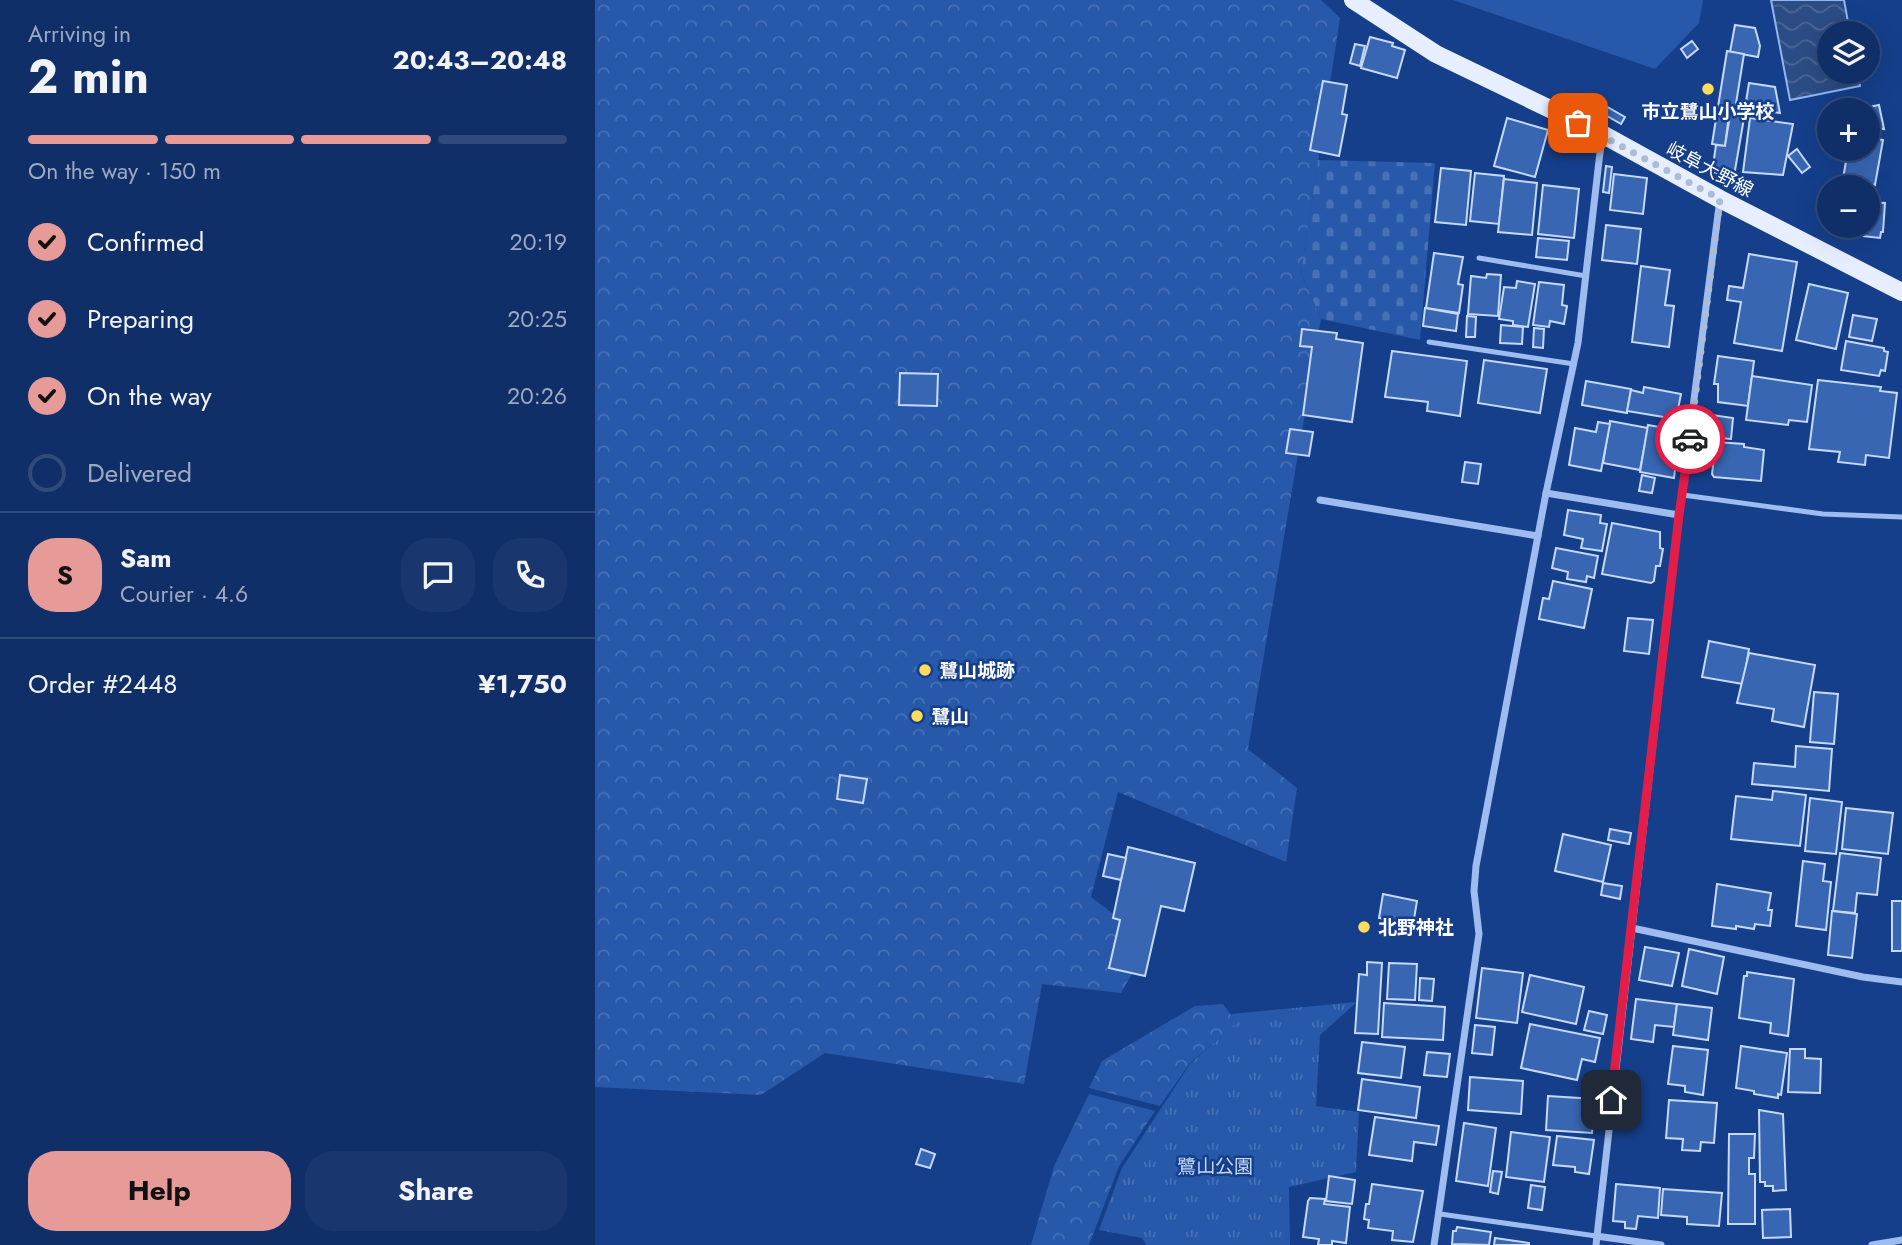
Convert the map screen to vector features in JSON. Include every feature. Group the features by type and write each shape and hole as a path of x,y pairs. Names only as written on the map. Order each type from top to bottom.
{"main road":[{"name":"岐阜大野線","path":"1353,0 1436,54 1602,134 1720,199 1902,292"}],"street":[{"path":"1434,1245 1479,934 1474,891 1476,866 1546,493 1574,364 1602,134"},
{"path":"1596,1245 1679,515 1720,199"},
{"path":"1546,493 1679,515"},
{"path":"1320,500 1538,536"},
{"path":"1632,928 1863,977 1902,982"},
{"path":"1596,1236 1661,1245"},
{"path":"1872,1245 1902,1240"}],"lane":[{"path":"1479,258 1586,276"},
{"path":"1429,342 1574,364"},
{"path":"1683,495 1823,514 1902,517"},
{"path":"1440,1213 1596,1236"}],"green space":[{"path":"595,0 1321,0 1340,18 1301,273 1321,319 1248,749 1297,788 1286,862 1118,792 1091,897 1150,942 1121,993 1042,984 1024,1084 825,1053 761,1095 595,1087"},
{"path":"1453,0 1703,0 1699,23 1655,69"},
{"path":"1318,160 1435,163 1420,340 1321,319 1301,273"},
{"name":"鷺山公園","path":"1357,1002 1320,1035 1316,1106 1359,1112 1356,1172 1289,1187 1290,1245 1146,1245 1142,1238 1099,1230 1122,1168 1190,1064 1236,1023 1231,1014"},
{"path":"1223,1004 1237,1023 1190,1063 1160,1106 1089,1088 1102,1061 1195,1006"},
{"path":"1089,1094 1155,1111 1119,1166 1089,1245 1031,1245 1054,1166"}],"water":[{"path":"1771,0 1844,0 1848,21 1817,21 1817,84 1860,86 1790,100"}],"building":[{"path":"1735,25 1755,28 1760,46 1758,57 1730,52"},
{"path":"1370,37 1393,43 1392,46 1405,50 1397,78 1361,68"},
{"path":"1692,41 1698,49 1687,58 1681,49"},
{"path":"1355,44 1365,46 1360,66 1350,63"},
{"path":"1727,51 1744,54 1734,116 1729,115 1725,146 1712,144"},
{"path":"1323,81 1347,85 1342,114 1347,115 1339,156 1310,150"},
{"path":"1749,83 1775,87 1780,113 1745,108"},
{"path":"1604,105 1625,117 1621,124 1600,112"},
{"path":"1880,110 1884,129 1880,129"},
{"path":"1730,115 1744,118 1734,176 1712,172 1716,145 1725,146"},
{"path":"1507,118 1548,130 1535,177 1494,166"},
{"path":"1750,118 1793,124 1783,175 1743,172"},
{"path":"1797,149 1810,167 1802,173 1788,156"},
{"path":"1846,161 1879,161 1877,175 1844,175"},
{"path":"1606,166 1612,167 1609,193 1603,192"},
{"path":"1441,168 1471,171 1466,225 1435,222"},
{"path":"1475,173 1504,176 1499,224 1470,221"},
{"path":"1614,174 1647,178 1643,214 1610,210"},
{"path":"1504,179 1537,183 1532,235 1498,232"},
{"path":"1543,185 1579,189 1574,238 1538,234"},
{"path":"1880,203 1885,203 1880,238"},
{"path":"1606,225 1641,229 1637,264 1602,260"},
{"path":"1538,238 1569,241 1567,260 1536,257"},
{"path":"1434,253 1463,257 1458,284 1463,285 1459,313 1426,308"},
{"path":"1749,254 1797,262 1782,351 1734,343 1741,302 1727,300 1729,286 1743,288"},
{"path":"1641,266 1670,270 1665,305 1674,306 1669,347 1632,342"},
{"path":"1487,274 1501,275 1498,316 1468,314 1471,276 1486,278"},
{"path":"1517,281 1535,284 1528,327 1499,319 1504,287 1516,288"},
{"path":"1539,282 1564,285 1562,305 1567,306 1564,324 1550,321 1549,327 1533,325"},
{"path":"1809,284 1848,293 1836,349 1796,340"},
{"path":"1425,308 1458,314 1456,331 1423,326"},
{"path":"1853,315 1877,319 1872,341 1849,337"},
{"path":"1467,316 1476,317 1475,337 1466,337"},
{"path":"1501,325 1523,327 1522,344 1500,343"},
{"path":"1534,328 1544,329 1543,348 1533,347"},
{"path":"1302,329 1337,333 1336,339 1363,343 1352,422 1303,415 1312,347 1300,346"},
{"path":"1846,341 1884,348 1884,351 1888,352 1885,371 1881,370 1879,376 1841,370"},
{"path":"1392,351 1467,361 1460,416 1427,411 1428,402 1385,397"},
{"path":"1718,356 1754,361 1748,406 1718,402 1718,384 1714,384"},
{"path":"1484,360 1547,369 1540,413 1478,403"},
{"path":"900,373 938,374 937,406 899,405"},
{"path":"1752,376 1812,385 1807,422 1789,420 1788,425 1746,420"},
{"path":"1818,380 1881,387 1880,391 1897,393 1889,458 1866,455 1865,465 1838,462 1840,452 1809,449"},
{"path":"1586,381 1631,389 1627,413 1582,405"},
{"path":"1644,387 1681,394 1676,419 1627,411 1631,390 1643,393"},
{"path":"1712,415 1733,418 1731,439 1709,437"},
{"path":"1610,421 1648,428 1640,470 1603,463"},
{"path":"1598,422 1610,424 1601,471 1569,465 1575,428 1596,432"},
{"path":"1648,425 1676,430 1672,452 1677,453 1674,478 1640,472"},
{"path":"1290,429 1313,432 1309,456 1286,453"},
{"path":"1716,442 1744,444 1744,447 1764,450 1761,481 1714,477 1712,474"},
{"path":"1465,462 1481,464 1478,484 1462,482"},
{"path":"1642,475 1655,478 1652,493 1639,491"},
{"path":"1568,510 1601,515 1600,523 1607,524 1602,551 1581,548 1583,539 1564,535"},
{"path":"1612,523 1660,532 1660,548 1663,549 1660,566 1656,566 1654,581 1651,583 1602,574"},
{"path":"1556,548 1598,556 1594,578 1587,576 1586,582 1567,579 1568,572 1552,568"},
{"path":"1553,581 1592,589 1584,628 1539,619 1543,598 1549,599"},
{"path":"1628,618 1653,620 1649,654 1624,651"},
{"path":"1709,641 1749,649 1743,684 1702,677"},
{"path":"1749,653 1815,665 1804,727 1772,721 1774,709 1737,703"},
{"path":"1814,692 1838,694 1834,744 1810,742"},
{"path":"1796,746 1832,749 1829,791 1752,784 1754,763 1795,767"},
{"path":"840,775 867,779 863,803 837,799"},
{"path":"1773,791 1806,795 1800,846 1731,839 1736,796 1772,800"},
{"path":"1810,798 1842,802 1836,854 1805,851"},
{"path":"1846,808 1893,813 1888,854 1842,849"},
{"path":"1610,829 1631,833 1629,844 1608,840"},
{"path":"1563,834 1611,845 1603,882 1555,871"},
{"path":"1128,847 1195,863 1184,911 1161,906 1145,976 1109,968 1120,920 1113,918"},
{"path":"1840,853 1881,858 1877,895 1857,893 1855,913 1833,911"},
{"path":"1108,854 1126,858 1121,880 1103,876"},
{"path":"1803,861 1825,864 1823,881 1831,882 1826,930 1796,926"},
{"path":"1603,883 1622,886 1620,899 1601,895"},
{"path":"1717,884 1771,893 1768,910 1772,910 1770,926 1755,924 1754,929 1736,926 1736,929 1712,926"},
{"path":"1383,894 1417,901 1413,925 1379,918"},
{"path":"1892,901 1902,901 1902,951 1892,951"},
{"path":"1832,911 1857,914 1852,958 1828,955"},
{"path":"1645,947 1679,953 1672,986 1639,980"},
{"path":"1689,949 1724,957 1717,994 1682,986"},
{"path":"1367,962 1382,963 1378,1034 1355,1033 1359,974 1367,975"},
{"path":"1389,963 1417,964 1415,1000 1387,999"},
{"path":"1482,968 1523,973 1517,1023 1476,1018"},
{"path":"1747,972 1794,979 1788,1036 1770,1033 1771,1023 1739,1018 1744,976 1747,976"},
{"path":"1530,975 1584,987 1576,1024 1522,1012"},
{"path":"1420,978 1434,979 1432,1001 1419,1000"},
{"path":"1636,999 1677,1004 1674,1027 1655,1025 1653,1042 1631,1039"},
{"path":"1384,1003 1445,1007 1443,1040 1382,1037"},
{"path":"1677,1004 1712,1008 1708,1040 1673,1035"},
{"path":"1589,1011 1607,1015 1603,1034 1584,1030"},
{"path":"1530,1024 1600,1038 1595,1062 1582,1059 1577,1080 1521,1068"},
{"path":"1475,1025 1495,1027 1492,1055 1472,1053"},
{"path":"1362,1042 1405,1047 1401,1078 1358,1073"},
{"path":"1673,1046 1708,1050 1703,1095 1685,1092 1685,1086 1668,1084"},
{"path":"1741,1046 1787,1053 1781,1095 1778,1094 1778,1098 1736,1088"},
{"path":"1790,1049 1805,1049 1805,1058 1821,1059 1820,1093 1788,1092"},
{"path":"1427,1052 1450,1054 1447,1077 1424,1075"},
{"path":"1470,1077 1523,1081 1521,1114 1468,1110"},
{"path":"1362,1079 1420,1087 1416,1118 1358,1110"},
{"path":"1548,1096 1595,1099 1592,1133 1546,1130"},
{"path":"1669,1100 1717,1103 1714,1143 1701,1142 1700,1151 1682,1150 1683,1139 1666,1138"},
{"path":"1759,1110 1783,1114 1786,1190 1773,1191 1773,1186 1765,1186 1765,1182 1760,1182"},
{"path":"1375,1117 1439,1126 1436,1145 1414,1142 1412,1161 1369,1155"},
{"path":"1464,1123 1496,1128 1488,1186 1456,1181"},
{"path":"1511,1132 1550,1137 1544,1182 1506,1177"},
{"path":"1729,1134 1755,1134 1754,1158 1749,1158 1749,1174 1755,1174 1755,1224 1728,1224"},
{"path":"1557,1136 1594,1140 1589,1174 1575,1172 1575,1167 1553,1165"},
{"path":"921,1149 935,1154 930,1168 916,1164"},
{"path":"1493,1171 1502,1172 1498,1194 1490,1192"},
{"path":"1329,1176 1355,1180 1352,1204 1326,1201"},
{"path":"1372,1184 1423,1191 1413,1242 1392,1240 1393,1231 1368,1228 1369,1220 1364,1219"},
{"path":"1616,1184 1660,1188 1658,1218 1638,1216 1636,1229 1625,1228 1625,1222 1613,1221"},
{"path":"1531,1185 1545,1187 1542,1210 1528,1208"},
{"path":"1663,1189 1722,1193 1719,1226 1687,1224 1687,1217 1661,1215"},
{"path":"1310,1198 1325,1199 1324,1204 1350,1207 1346,1243 1332,1241 1332,1245 1318,1245 1319,1239 1303,1237"},
{"path":"1790,1209 1791,1237 1763,1238 1762,1210"},
{"path":"1457,1227 1491,1232 1489,1245 1452,1244 1453,1231 1456,1231"},
{"path":"1495,1238 1529,1243 1529,1245 1494,1245"}],"way so far":[{"path":"1578,123 1720,199 1690,439"}],"place":[{"name":"市立鷺山小学校","path":"1708,89"},
{"name":"鷺山城跡","path":"925,670"},
{"name":"鷺山","path":"917,716"},
{"name":"北野神社","path":"1364,927"}],"route":[{"path":"1611,1100 1690,439"}]}
